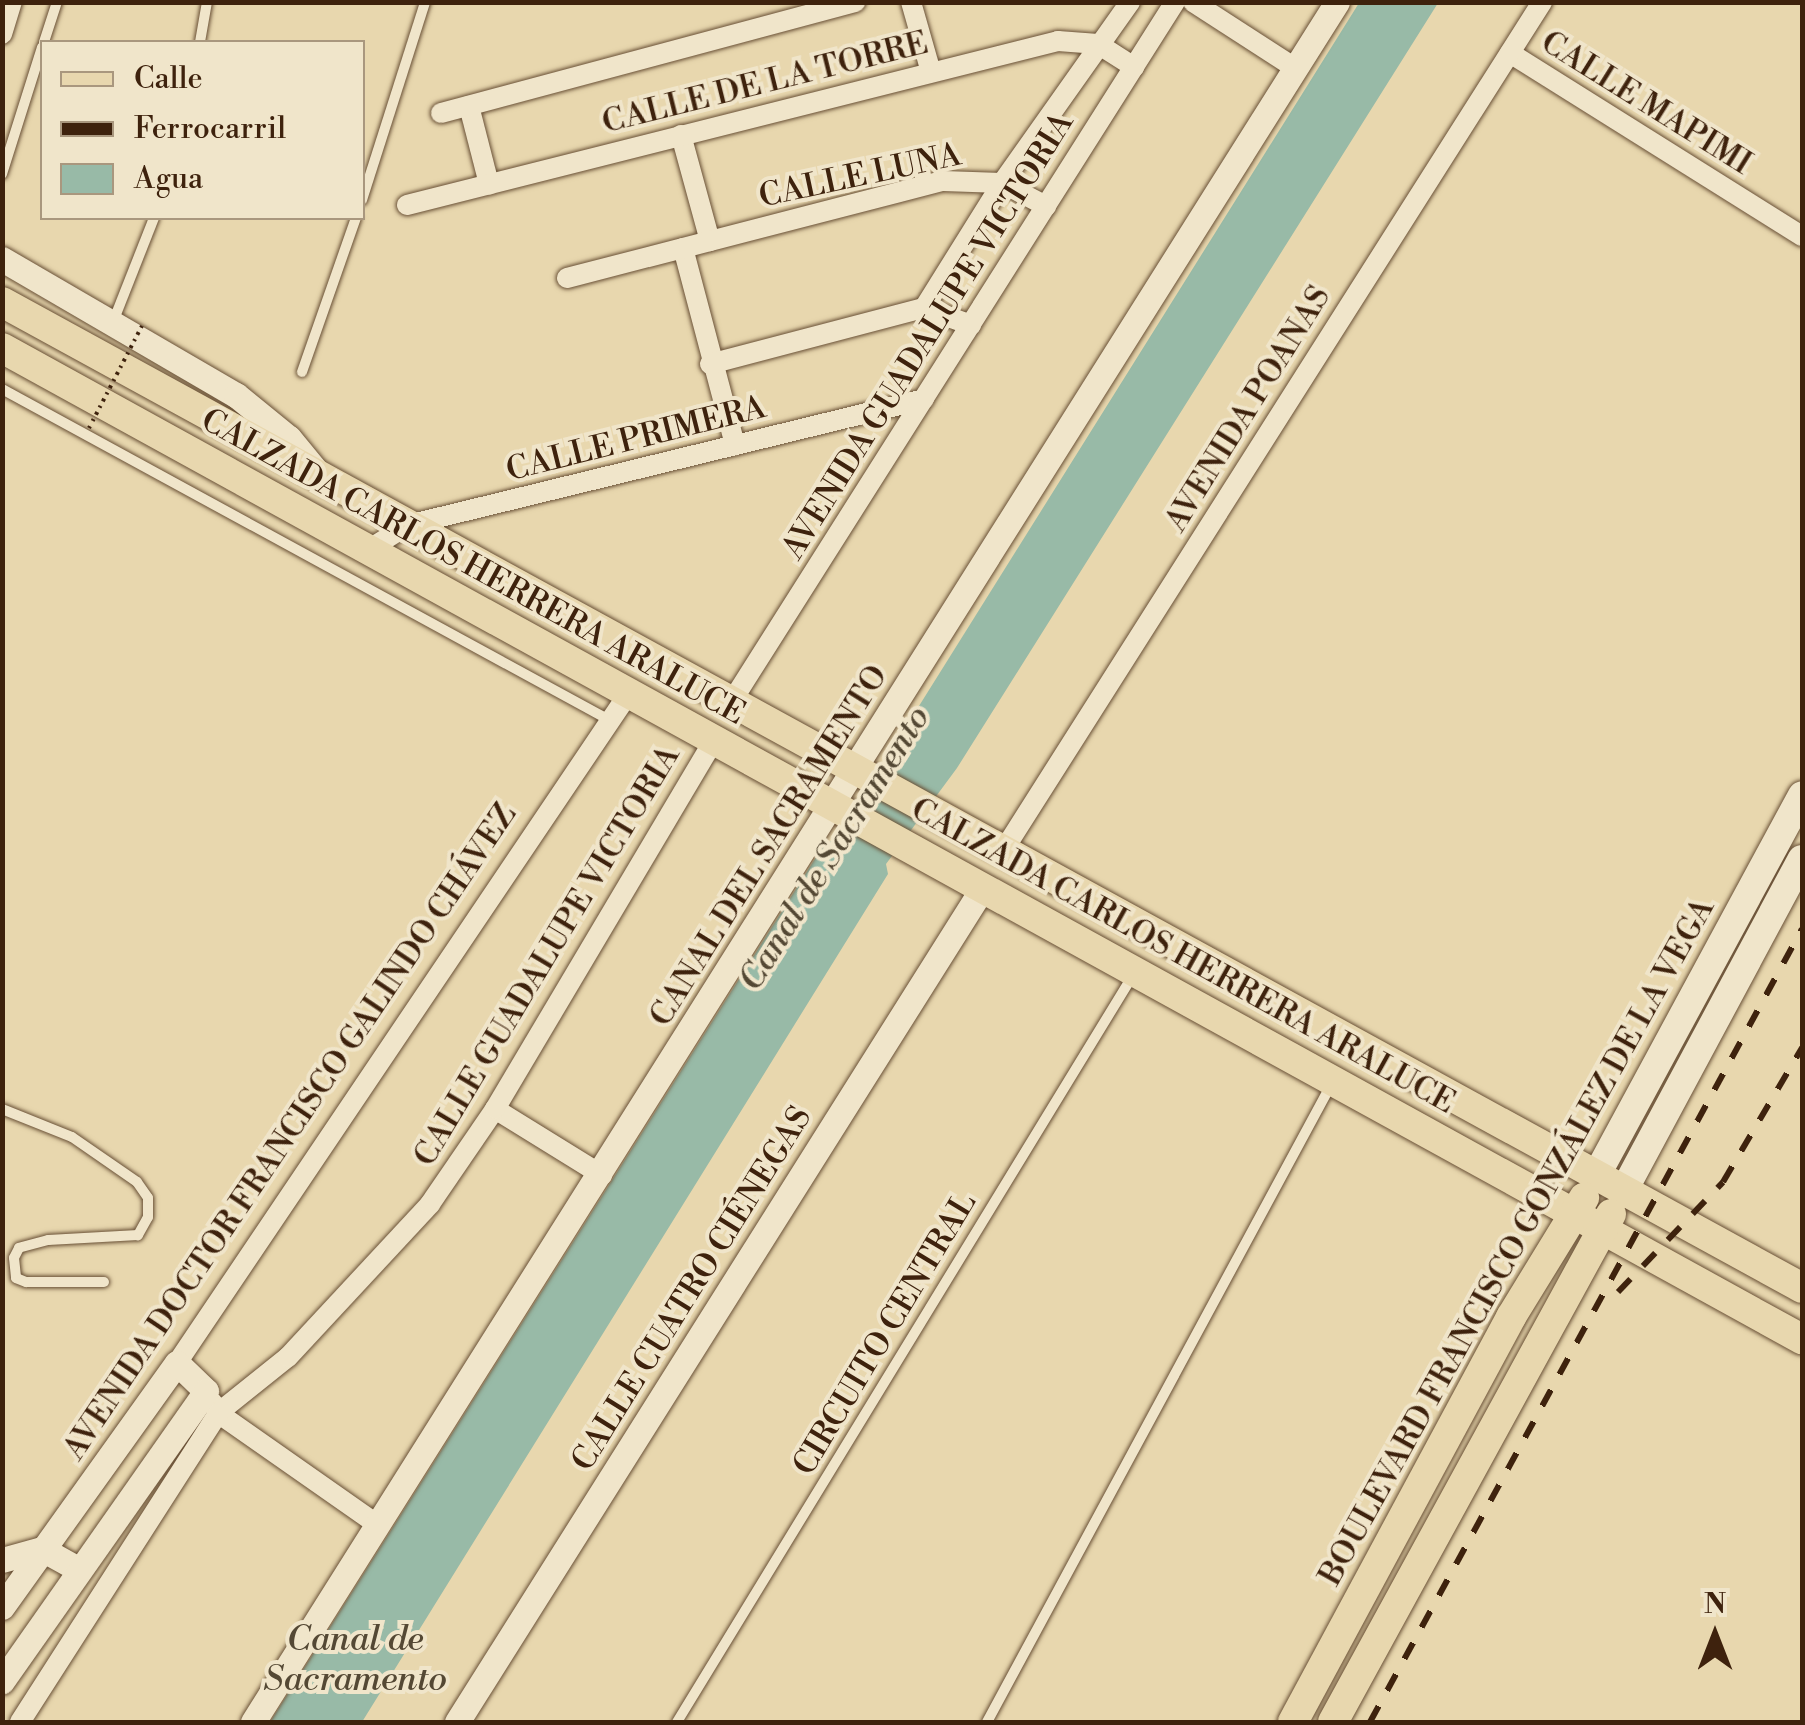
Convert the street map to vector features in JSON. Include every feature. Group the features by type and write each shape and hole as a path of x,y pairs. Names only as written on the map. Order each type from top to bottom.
{"main road":[{"name":"CALZADA CARLOS HERRERA ARALUCE","path":"2,302 323,480 1006,848 1622,1194 1802,1288"},
{"name":"CALZADA CARLOS HERRERA ARALUCE","path":"2,348 1802,1339"},
{"name":"BOULEVARD FRANCISCO GONZÁLEZ DE LA VEGA","path":"1293,1722 1402,1519 1799,811"},
{"name":"BOULEVARD FRANCISCO GONZÁLEZ DE LA VEGA","path":"1333,1722 1802,859"},
{"path":"1076,940 1098,900"},
{"path":"1402,1519 1432,1536"}],"street":[{"path":"2,34 12,2"},
{"path":"441,113 855,2"},
{"path":"910,2 931,72"},
{"name":"AVENIDA GUADALUPE VICTORIA","path":"924,308 1002,182 1130,2"},
{"name":"AVENIDA GUADALUPE VICTORIA","path":"732,701 1175,2"},
{"path":"1192,2 1295,68"},
{"name":"CANAL DEL SACRAMENTO","path":"253,1722 375,1523 602,1176 1337,2"},
{"name":"AVENIDA POANAS","path":"1006,848 1542,2"},
{"name":"CALLE DE LA TORRE","path":"407,205 1058,41 1098,44"},
{"path":"1098,44 1134,67"},
{"name":"CALLE MAPIMI","path":"1510,53 1802,236"},
{"path":"468,106 489,184"},
{"path":"681,135 710,241"},
{"name":"CALLE LUNA","path":"568,278 944,181 1002,182 1046,206"},
{"path":"683,248 734,446"},
{"path":"2,259 263,415 323,480"},
{"path":"710,364 924,308 971,325"},
{"name":"CALLE PRIMERA","path":"368,550 408,525 924,399"},
{"name":"AVENIDA DOCTOR FRANCISCO GALINDO CHÁVEZ","path":"2,1607 177,1363 630,693"},
{"name":"CALLE GUADALUPE VICTORIA","path":"212,1402 288,1357 369,1276 430,1204 495,1109 715,739"},
{"name":"CALLE CUATRO CIÉNEGAS","path":"457,1722 982,889"},
{"path":"495,1109 602,1176"},
{"path":"177,1363 212,1402 375,1523"},
{"path":"2,1682 78,1569 212,1402"},
{"path":"20,1722 212,1402"},
{"path":"2,1560 42,1549 78,1569"}],"lane":[{"path":"45,40 56,2"},
{"path":"200,40 207,2"},
{"path":"365,191 416,46 425,2"},
{"path":"2,174 40,54"},
{"path":"113,322 153,220"},
{"path":"302,372 355,220"},
{"path":"2,389 611,721"},
{"path":"347,576 368,550"},
{"name":"CIRCUITO CENTRAL","path":"678,1722 1135,972"},
{"path":"987,1722 1334,1080"},
{"path":"2,1109 72,1137 138,1182 148,1198 148,1217 138,1235 48,1240 19,1248 14,1258 16,1278 26,1282 104,1282"}],"path":[{"path":"89,428 143,324"}],"water":[{"name":"Canal de Sacramento","path":"1359,3 1438,3 957,768 886,864 888,874 362,1722 270,1722 823,846 837,837"}],"railway":[{"path":"1370,1722 1802,929"},
{"path":"1618,1292 1723,1182 1802,1048"}]}
